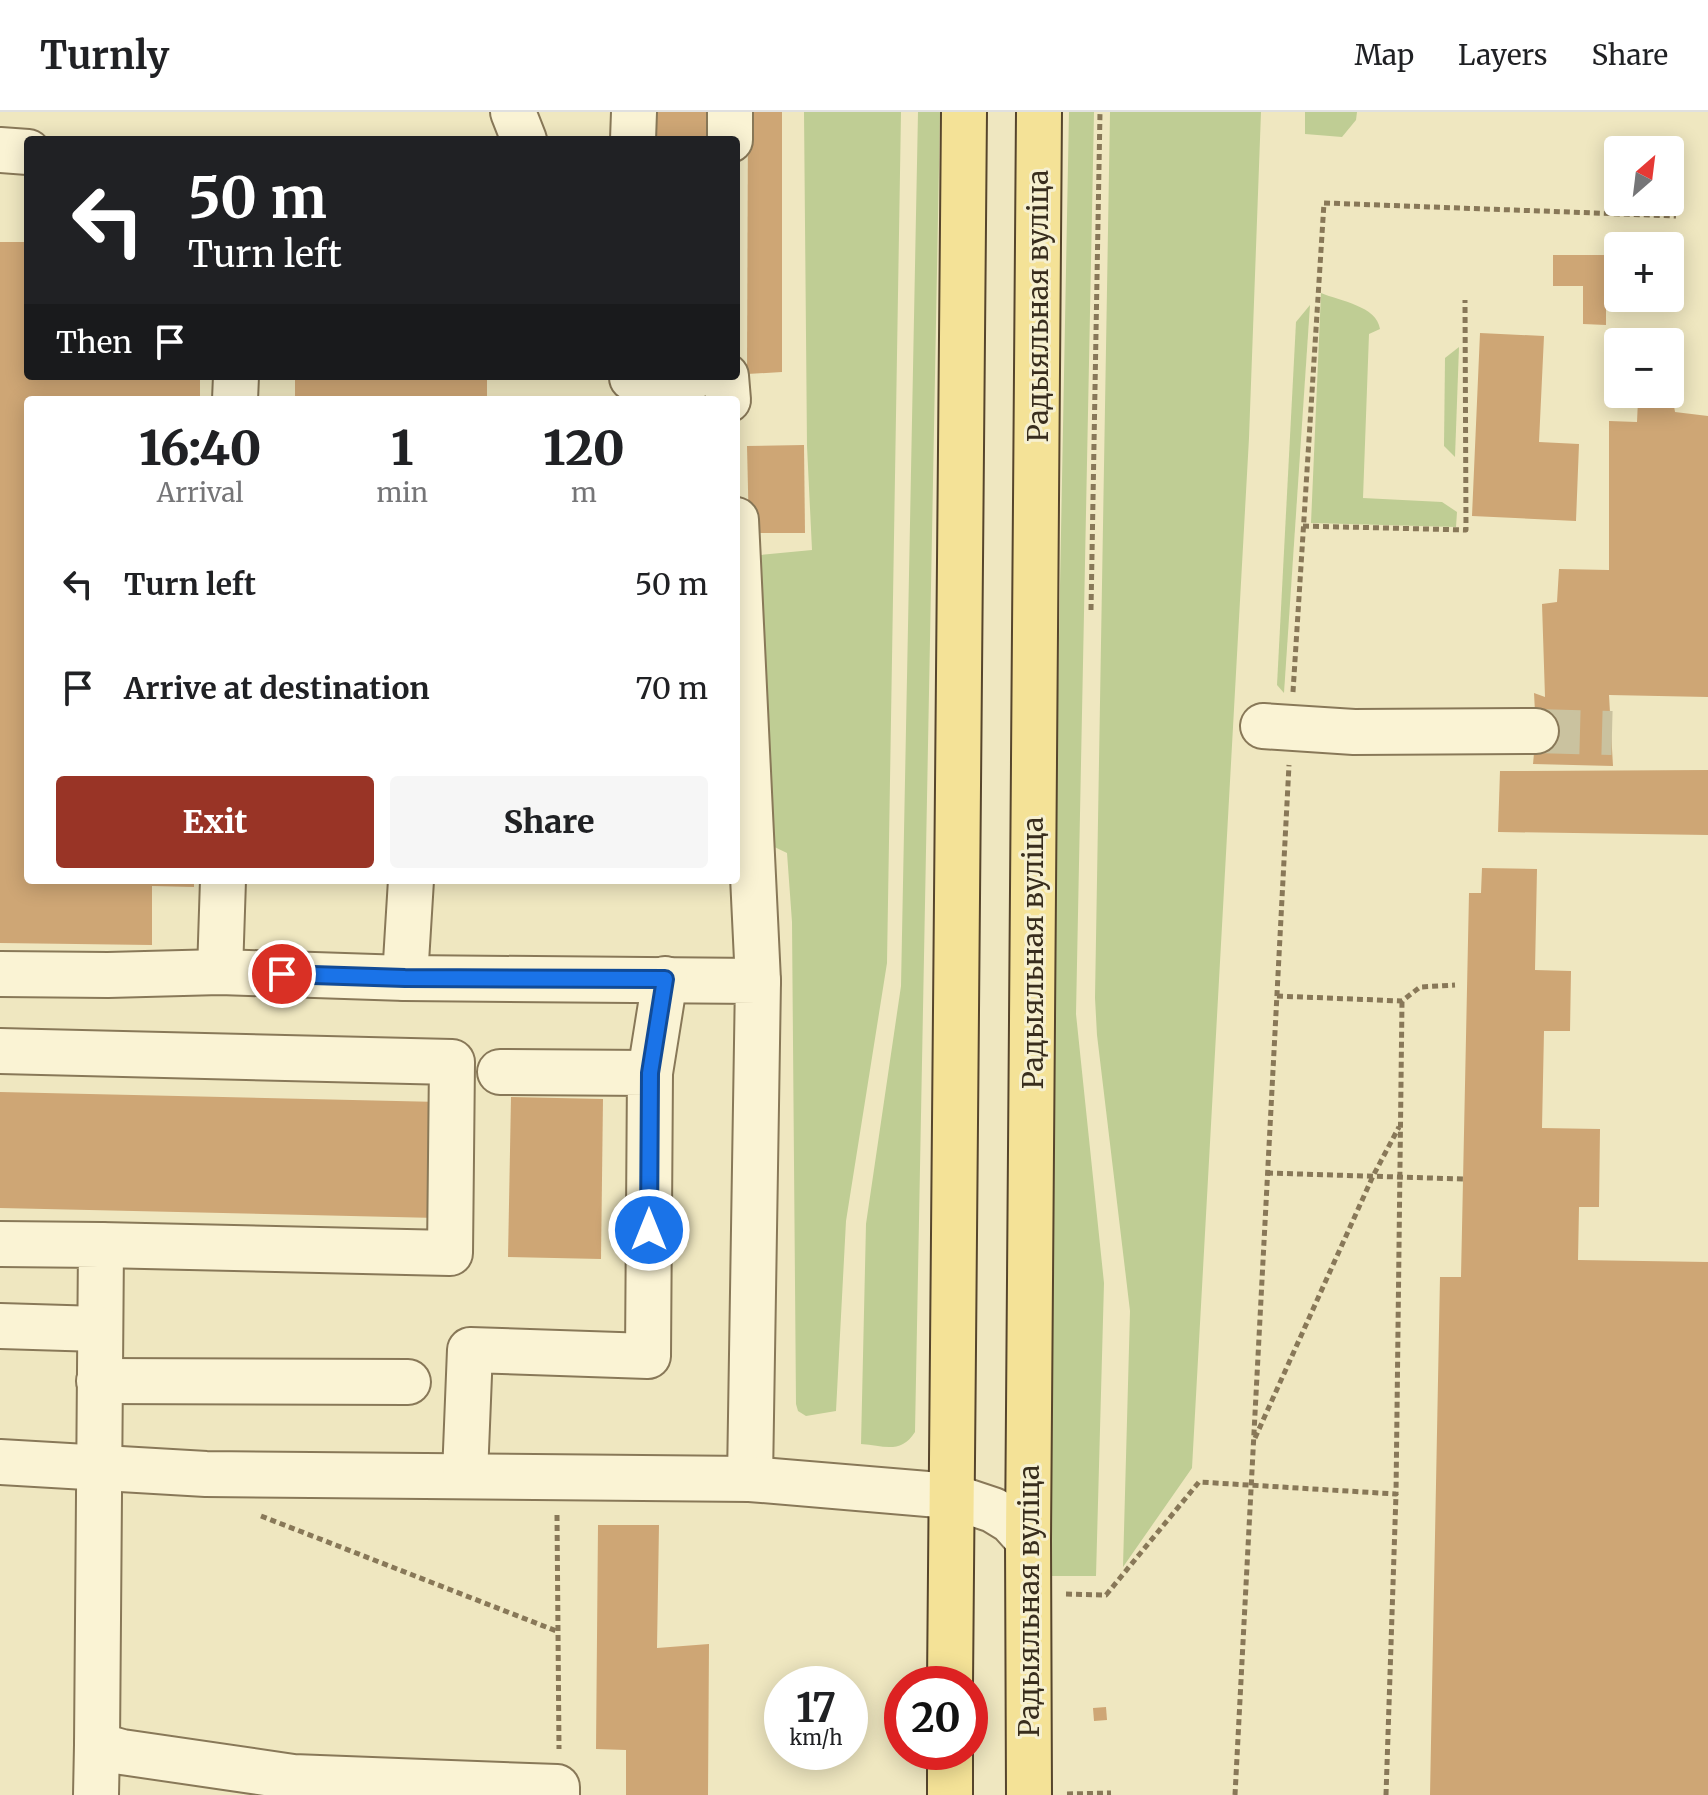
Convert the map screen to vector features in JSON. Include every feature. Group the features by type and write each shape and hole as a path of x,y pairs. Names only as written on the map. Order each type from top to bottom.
{"main road":[{"path":"950,1666 964,112"},
{"name":"Радыяльная вуліца","path":"1039,112 1028,1540 1047,1787"},
{"path":"950,1770 950,1795"}],"lane":[{"path":"513,112 522,136"},
{"path":"633,136 634,112"},
{"path":"730,112 730,136"},
{"path":"0,150 24,152"},
{"path":"740,604 758,981 750,1479"},
{"path":"1277,726 1354,732 1536,731"},
{"path":"220,972 223,884"},
{"path":"405,978 411,884"},
{"path":"0,974 220,972 405,978 758,981"},
{"path":"465,1475 470,1350 648,1356 650,1073 665,979"},
{"path":"0,1051 452,1062 450,1253 0,1244"},
{"path":"500,1072 650,1073"},
{"path":"96,1795 101,1245"},
{"path":"0,1326 99,1329"},
{"path":"99,1381 408,1382"},
{"path":"0,1462 206,1474 750,1479 951,1496 1002,1515 1028,1540"},
{"path":"97,1745 122,1752 293,1777 557,1791"}],"path":[{"path":"1091,610 1100,112"},
{"path":"1235,1795 1277,996 1277,726 1303,526 1324,203 1604,213"},
{"path":"1303,526 1466,530 1465,300"},
{"path":"1277,996 1402,1001 1420,987 1455,985"},
{"path":"1386,1795 1396,1494 1402,1001"},
{"path":"1253,1442 1373,1176 1401,1124"},
{"path":"1267,1173 1463,1179"},
{"path":"557,1791 560,1732 557,1517 560,1478"},
{"path":"1066,1606 1066,1593 1106,1595 1199,1482 1396,1494"},
{"path":"251,1512 559,1632"},
{"path":"1047,1787 1066,1794 1111,1793"}],"green space":[{"path":"804,112 901,112 887,963 846,1221 836,1411 806,1416 798,1411 796,1404 792,922 787,853 764,842 750,556 812,550 807,446"},
{"path":"918,112 940,112 915,1432 898,1446 885,1447 861,1444 866,1224 901,986"},
{"path":"1069,112 1094,112 1076,1014 1104,1283 1096,1576 1052,1576 1043,1480"},
{"path":"1110,112 1261,112 1249,438 1192,1468 1123,1567 1130,1311 1095,998"},
{"path":"1305,112 1357,112 1356,120 1342,137 1305,134"},
{"path":"1321,293 1365,310 1377,321 1380,329 1369,334 1363,498 1442,502 1457,512 1456,527 1311,523"},
{"path":"1310,305 1284,693 1277,685 1296,322"},
{"path":"1459,347 1455,457 1444,446 1445,358"}],"building":[{"path":"646,112 709,112 709,136 646,136"},
{"path":"748,112 782,112 782,372 747,374"},
{"path":"0,242 24,242 24,380 200,380 200,396 24,396 24,884 194,884 194,887 152,886 152,945 0,943"},
{"path":"1553,255 1604,255 1606,325 1583,324 1583,286 1553,286"},
{"path":"1480,333 1544,336 1539,442 1579,444 1576,521 1472,516"},
{"path":"295,380 487,380 487,396 295,396"},
{"path":"1638,408 1674,408 1675,412 1708,416 1708,697 1609,695 1613,766 1533,764 1536,731 1534,693 1545,697 1542,604 1557,602 1559,569 1609,570 1609,421 1637,422"},
{"path":"804,445 805,533 749,533 747,446"},
{"path":"1708,770 1708,835 1498,832 1500,771"},
{"path":"1482,868 1537,869 1535,970 1571,971 1570,1031 1544,1031 1542,1128 1600,1129 1599,1207 1579,1207 1578,1260 1708,1262 1708,1795 1430,1795 1440,1277 1461,1277 1469,893 1481,893"},
{"path":"0,1092 440,1102 437,1218 0,1208"},
{"path":"511,1097 603,1099 601,1259 508,1257"},
{"path":"598,1525 659,1525 657,1648 709,1644 708,1795 626,1795 626,1750 596,1749"},
{"path":"1106,1707 1107,1720 1094,1721 1093,1708"}],"tunnel":[{"path":"1536,731 1612,733"}],"route":[{"path":"282,974 665,979 650,1073 649,1230"}]}
